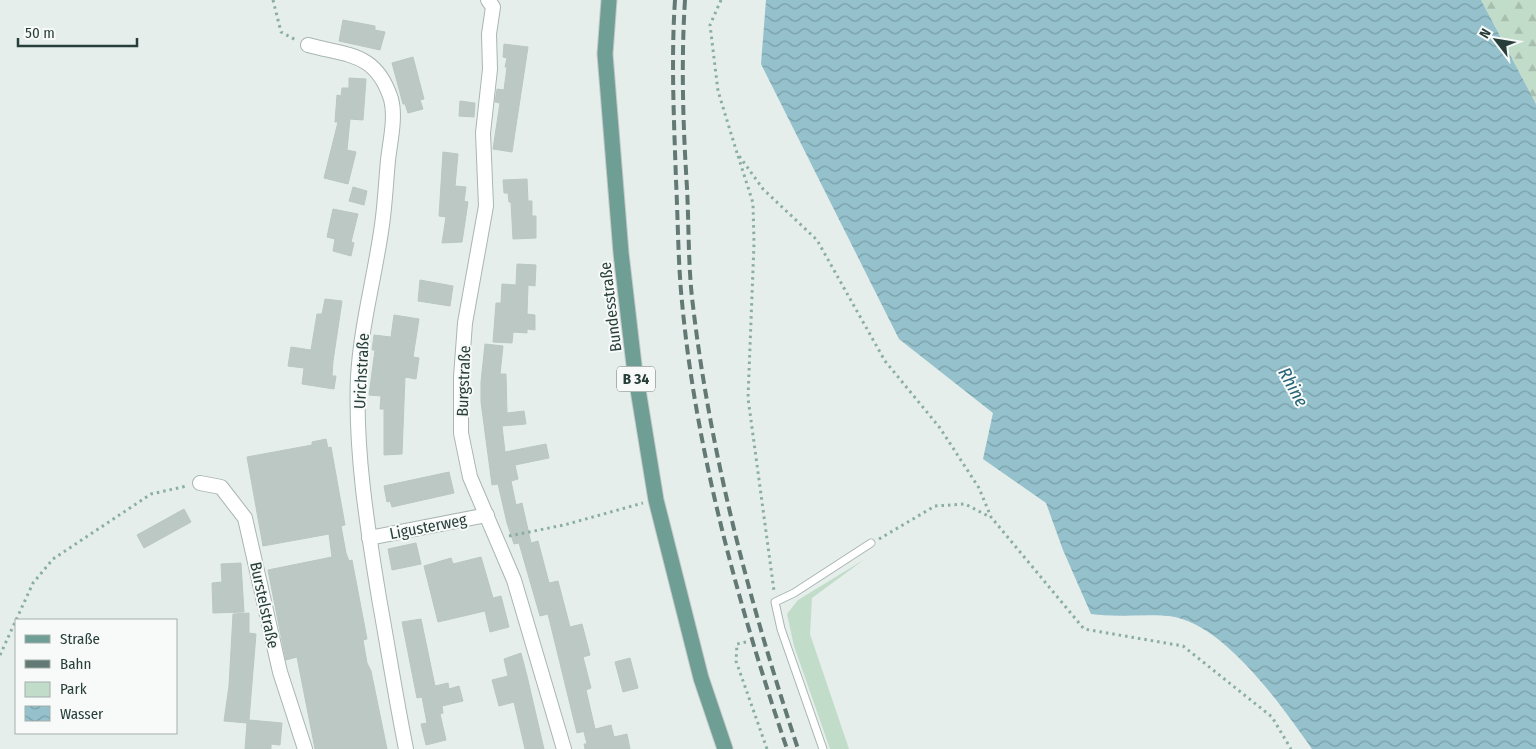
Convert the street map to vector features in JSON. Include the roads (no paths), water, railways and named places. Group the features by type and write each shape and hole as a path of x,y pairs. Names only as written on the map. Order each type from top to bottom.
{"main road":[{"name":"Bundesstraße","path":"609,0 605,54 621,253 634,366 656,500 701,678 725,749"}],"street":[{"name":"Burgstraße","path":"488,0 493,7 489,34 490,69 483,133 486,206 465,322 461,423 470,477 514,580 564,749"},
{"name":"Urichstraße","path":"308,46 329,51 348,52 371,65 383,78 392,101 392,128 382,225 366,306 358,376 358,454 369,538 406,749"},
{"name":"Burstelstraße","path":"200,483 220,487 245,518 280,672 305,749"},
{"name":"Ligusterweg","path":"369,538 486,515"}],"lane":[{"path":"823,749 781,629 776,602 794,593 871,544"}],"water":[{"name":"Rhine","path":"766,0 1481,0 1536,104 1536,749 1312,749 1252,671 1214,636 1195,624 1166,616 1091,614 1063,550 1046,503 983,459 993,413 899,339 761,64"}],"railway":[{"path":"675,0 673,90 678,241 682,302 689,358 709,472 736,585 787,749"},
{"path":"685,0 683,94 689,262 701,363 721,475 734,530 780,695 798,749"}]}
